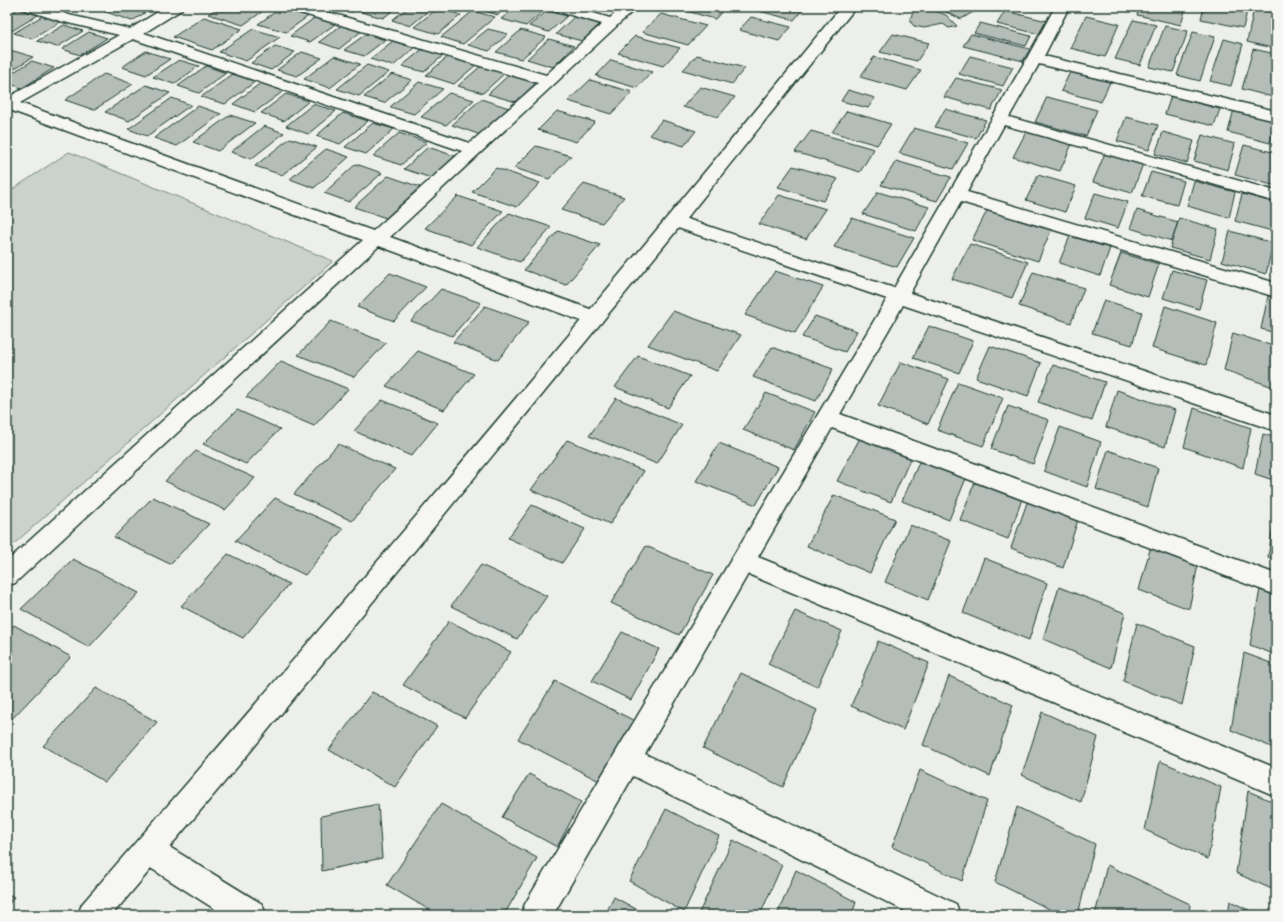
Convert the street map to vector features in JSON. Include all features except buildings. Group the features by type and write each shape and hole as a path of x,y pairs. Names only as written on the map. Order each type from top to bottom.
{"street":[{"path":"31,7 64,18 132,34 474,150"},
{"path":"64,18 86,7"},
{"path":"7,104 132,34 176,7"},
{"path":"295,7 549,81"},
{"path":"558,7 613,23"},
{"path":"7,576 630,7"},
{"path":"93,915 245,738 676,221 850,7"},
{"path":"536,915 898,297 1035,58 1062,7"},
{"path":"1035,58 1276,116"},
{"path":"7,104 594,318"},
{"path":"1000,119 1276,197"},
{"path":"956,195 1276,290"},
{"path":"676,221 1276,423"},
{"path":"827,418 1276,585"},
{"path":"743,561 1276,782"},
{"path":"628,758 945,915"},
{"path":"148,850 251,915"}],"shaded area":[{"path":"69,152 333,261 7,550 7,193"}]}
